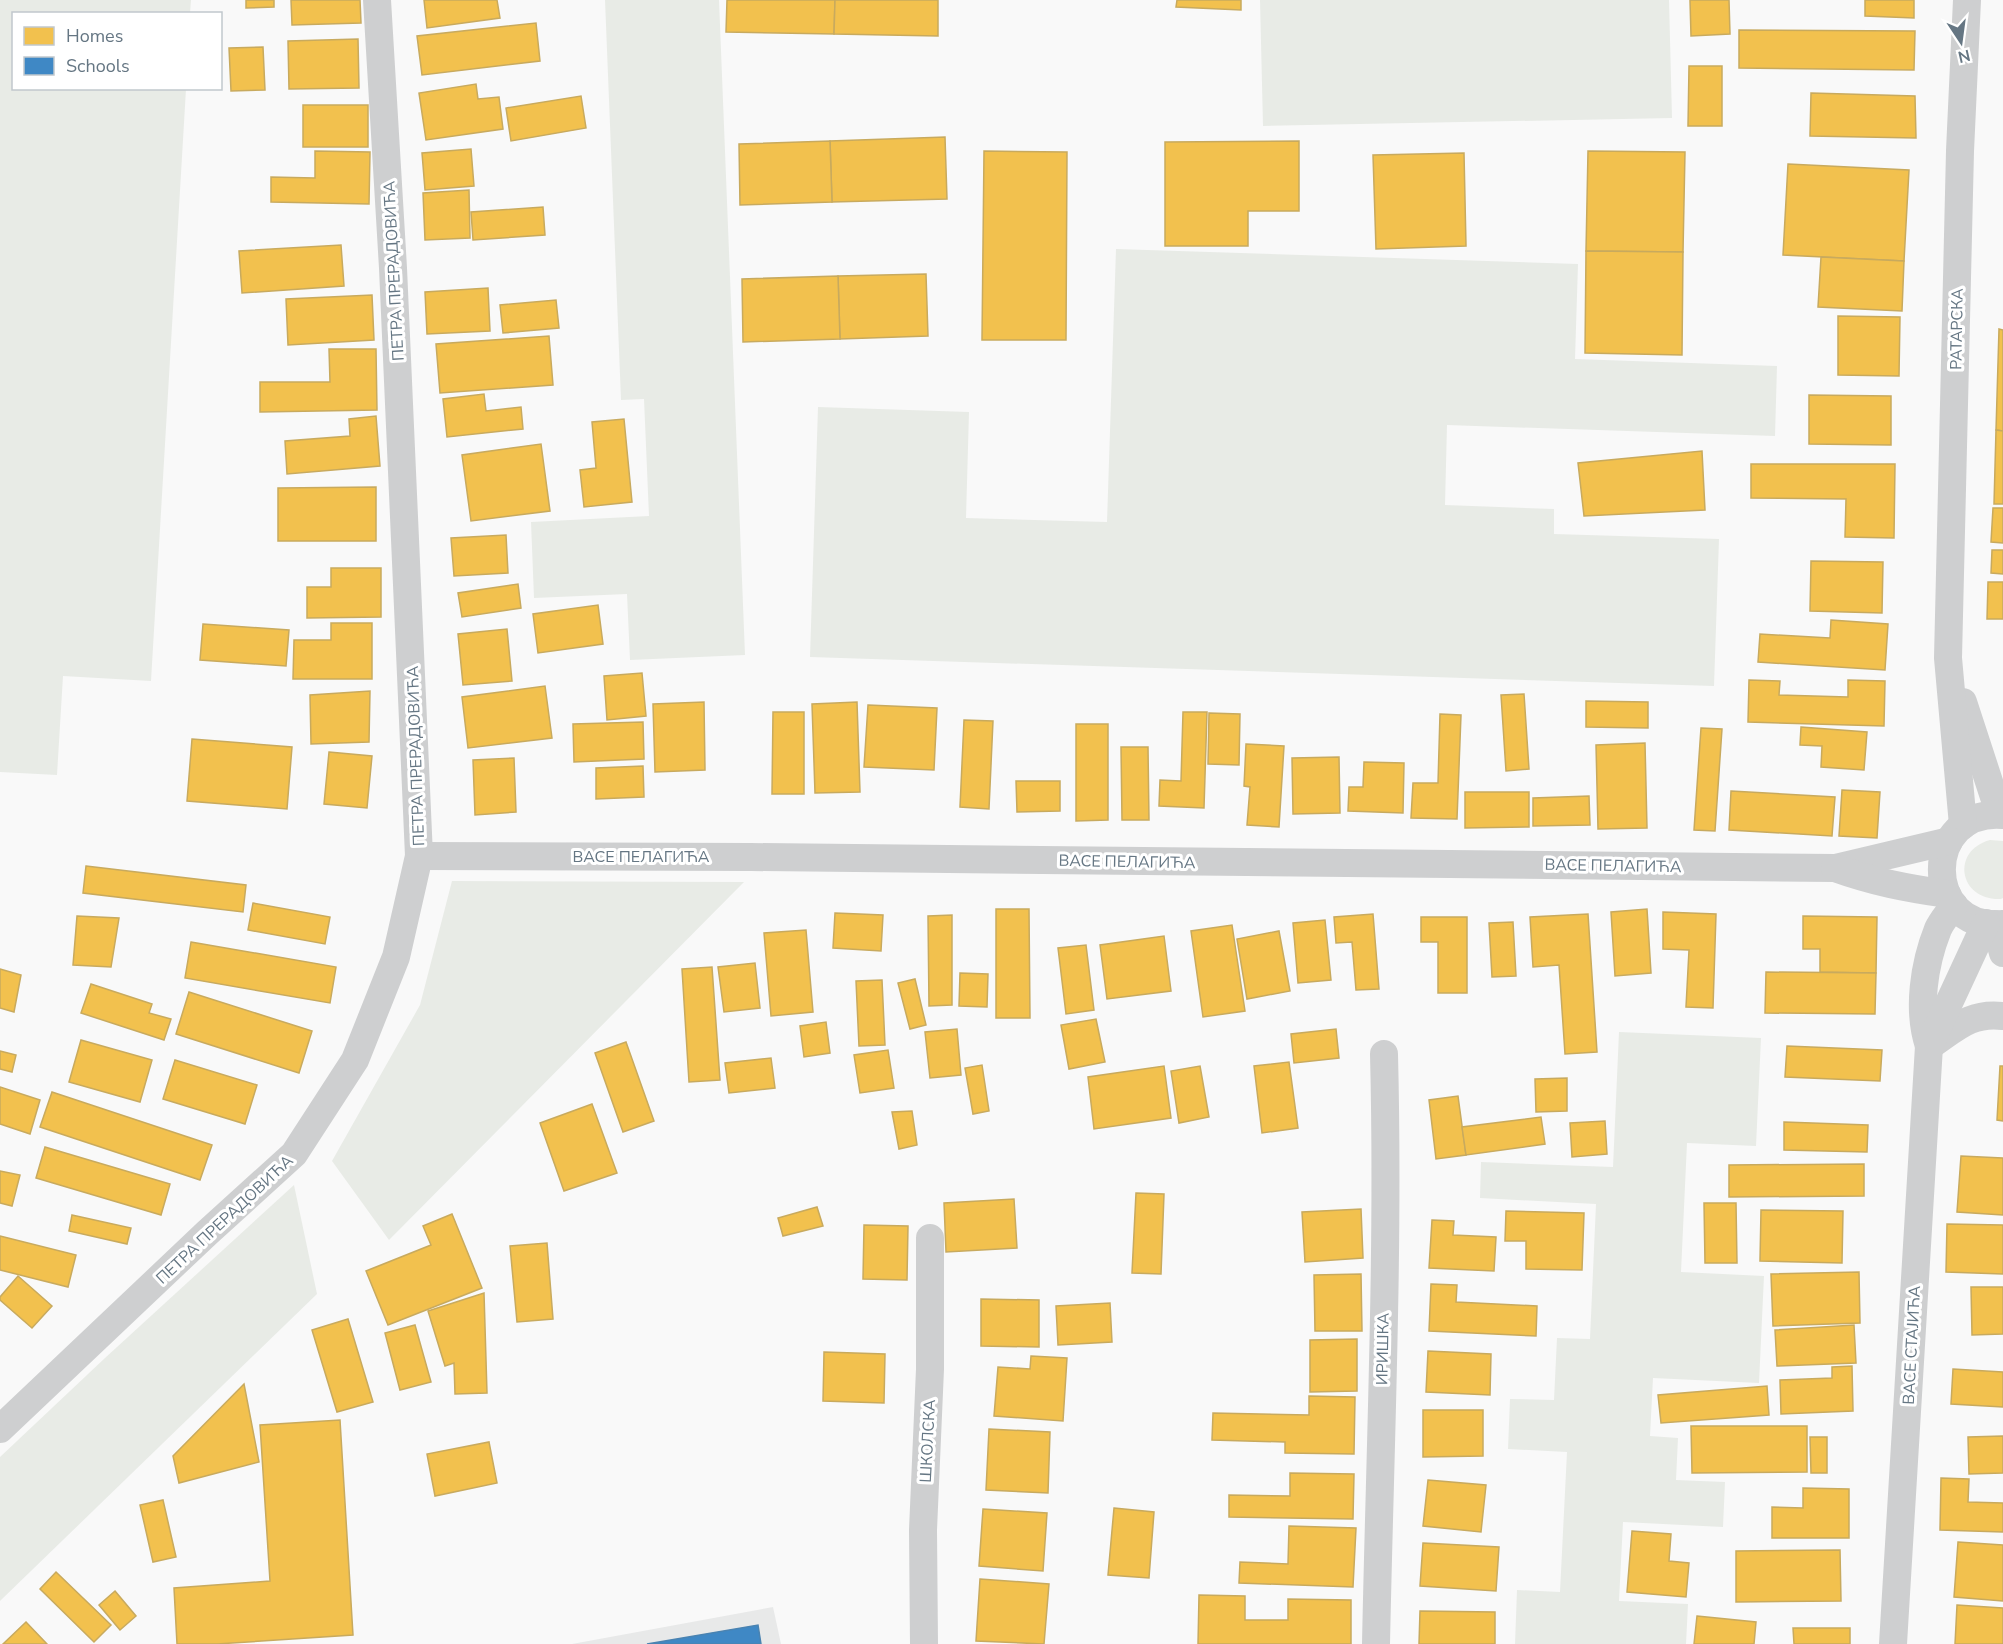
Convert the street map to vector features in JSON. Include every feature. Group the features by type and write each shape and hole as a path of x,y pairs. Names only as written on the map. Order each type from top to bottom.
{"street":[{"name":"ПЕТРА ПРЕРАДОВИЋА","path":"0,1429 294,1154 355,1060 396,957 419,856 394,279 377,0"},
{"name":"РАТАРСКА","path":"1956,833 1948,658 1960,151 1967,0"},
{"name":"РАТАРСКА","path":"1948,658 1994,797 2003,807"},
{"name":"ВАСЕ ПЕЛАГИЋА","path":"419,856 775,857 1835,868 1956,833 1983,816 2003,815"},
{"path":"1956,833 1943,854 1942,882 1951,900 1968,917 1995,924 2003,953"},
{"name":"ВАСЕ ПЕЛАГИЋА","path":"1835,868 1895,887 1951,900"},
{"name":"ВАСЕ СТАЈИЋА","path":"1893,1644 1929,1046 1923,1016 1927,973 1939,927 1951,900"},
{"name":"ВАСЕ СТАЈИЋА","path":"1929,1046 1995,924"},
{"path":"1929,1046 1969,1019 1993,1015 2003,1016"},
{"name":"ИРИШКА","path":"1376,1644 1385,1229 1384,1054"},
{"name":"ШКОЛСКА","path":"924,1644 923,1530 930,1370 930,1238"}],"shaded area":[{"path":"0,0 191,0 190,12 12,12 12,90 186,90 151,681 63,676 57,775 0,772"},
{"path":"605,0 719,0 745,655 630,660 627,594 534,598 531,522 649,516 644,399 621,400"},
{"path":"1260,0 1669,0 1672,118 1263,126"},
{"path":"1116,249 1578,264 1575,359 1777,366 1775,436 1447,425 1445,505 1554,509 1554,534 1719,539 1714,686 810,657 818,407 969,412 966,518 1107,522"},
{"path":"1990,840 2003,841 2003,898 2001,899 1987,897 1976,892 1969,884 1965,874 1965,864 1969,854 1977,846"},
{"path":"452,881 744,882 389,1240 332,1161 420,1005"},
{"path":"1619,1032 1761,1038 1756,1146 1687,1143 1681,1272 1764,1276 1759,1383 1653,1378 1650,1436 1678,1438 1676,1480 1725,1482 1723,1527 1623,1522 1619,1601 1688,1604 1686,1644 1515,1644 1517,1590 1560,1592 1567,1452 1508,1449 1510,1399 1554,1400 1557,1338 1590,1339 1596,1204 1480,1198 1481,1162 1613,1167"},
{"path":"294,1185 317,1294 0,1601 0,1457"},
{"path":"773,1607 781,1644 572,1644"}],"building: Homes":[{"path":"246,0 274,0 274,7 246,8"},
{"path":"291,0 360,0 361,23 292,25"},
{"path":"424,0 497,0 500,18 427,28"},
{"path":"727,0 835,0 834,34 726,32"},
{"path":"835,0 938,0 938,36 834,34"},
{"path":"1177,0 1241,0 1241,10 1176,7"},
{"path":"1690,0 1729,0 1730,34 1691,36"},
{"path":"1865,0 1914,0 1914,18 1865,16"},
{"path":"536,23 540,61 422,75 417,36"},
{"path":"1739,30 1915,31 1914,70 1739,68"},
{"path":"358,39 359,88 289,89 288,41"},
{"path":"263,47 265,90 231,91 229,48"},
{"path":"1689,66 1722,66 1722,126 1688,126"},
{"path":"476,84 478,99 499,97 503,129 426,140 419,93"},
{"path":"1811,93 1915,96 1916,138 1810,136"},
{"path":"581,96 586,128 511,141 506,108"},
{"path":"303,105 368,105 368,147 303,147"},
{"path":"945,137 947,199 832,202 830,141"},
{"path":"830,141 832,202 740,205 739,144"},
{"path":"1299,141 1299,211 1248,211 1248,246 1165,246 1165,142"},
{"path":"471,149 474,186 425,190 422,153"},
{"path":"315,151 370,152 369,204 271,202 271,177 315,178"},
{"path":"984,151 1067,152 1066,340 982,340"},
{"path":"1588,151 1685,152 1683,252 1586,251"},
{"path":"1464,153 1466,246 1376,249 1373,155"},
{"path":"1788,164 1909,170 1904,261 1783,255"},
{"path":"469,190 470,238 425,240 423,193"},
{"path":"543,207 545,235 473,240 471,212"},
{"path":"341,245 344,286 242,293 239,251"},
{"path":"1586,251 1683,252 1682,355 1585,353"},
{"path":"1821,257 1904,261 1902,311 1818,307"},
{"path":"926,274 928,336 840,339 838,276"},
{"path":"838,276 840,339 743,342 742,279"},
{"path":"488,288 490,331 427,334 425,292"},
{"path":"372,295 374,340 288,345 286,299"},
{"path":"556,300 559,328 503,333 500,305"},
{"path":"1838,316 1900,317 1899,376 1838,375"},
{"path":"1999,329 2003,330 2003,431 1996,430"},
{"path":"549,336 553,385 440,393 436,344"},
{"path":"329,349 376,349 377,410 260,412 260,382 330,382"},
{"path":"484,394 486,411 521,407 523,429 447,437 443,399"},
{"path":"1809,395 1891,396 1891,445 1809,444"},
{"path":"376,416 380,466 287,474 285,441 350,436 349,419"},
{"path":"624,419 632,502 584,507 580,470 596,468 592,422"},
{"path":"1996,430 2003,431 2003,504 1994,504"},
{"path":"541,444 550,511 471,521 462,455"},
{"path":"1702,451 1705,510 1584,516 1578,463"},
{"path":"1751,464 1895,464 1894,538 1845,537 1846,499 1751,498"},
{"path":"376,487 376,541 278,541 278,488"},
{"path":"1993,508 2003,508 2003,543 1991,542"},
{"path":"506,535 508,573 454,576 451,538"},
{"path":"1992,550 2003,550 2003,574 1991,573"},
{"path":"1811,561 1883,562 1882,613 1810,611"},
{"path":"331,568 381,568 381,617 307,618 307,587 331,587"},
{"path":"1988,582 2003,582 2003,619 1987,619"},
{"path":"518,584 521,608 462,617 458,593"},
{"path":"598,605 603,644 538,653 533,614"},
{"path":"1831,620 1888,624 1885,670 1758,662 1760,634 1830,638"},
{"path":"331,623 372,623 372,679 293,679 294,640 331,640"},
{"path":"203,624 289,630 286,666 200,660"},
{"path":"507,629 512,681 463,685 458,634"},
{"path":"642,673 646,716 607,720 604,676"},
{"path":"1749,680 1780,681 1779,695 1848,697 1848,680 1885,681 1884,726 1748,722"},
{"path":"545,686 552,738 468,748 462,697"},
{"path":"370,691 369,742 311,744 310,695"},
{"path":"1524,694 1529,769 1506,771 1501,695"},
{"path":"1586,701 1648,702 1648,728 1586,727"},
{"path":"704,702 705,770 655,772 653,704"},
{"path":"857,702 860,792 815,793 812,704"},
{"path":"868,705 937,708 934,770 864,767"},
{"path":"773,712 804,712 804,794 772,794"},
{"path":"1183,712 1207,712 1204,808 1159,806 1160,780 1181,781"},
{"path":"1209,713 1240,714 1239,765 1208,764"},
{"path":"1440,714 1461,715 1457,819 1411,818 1413,783 1438,783"},
{"path":"964,720 993,721 989,809 960,807"},
{"path":"643,722 644,759 574,762 573,724"},
{"path":"1076,724 1108,724 1108,820 1076,821"},
{"path":"1801,727 1867,732 1864,770 1821,767 1822,746 1800,745"},
{"path":"1701,728 1722,729 1715,831 1694,830"},
{"path":"192,739 292,747 287,809 187,801"},
{"path":"1645,743 1647,828 1598,829 1596,745"},
{"path":"1246,744 1284,746 1279,827 1247,825 1250,787 1244,786"},
{"path":"1121,747 1148,747 1149,820 1122,820"},
{"path":"329,752 372,756 367,808 324,804"},
{"path":"1339,757 1340,813 1293,814 1292,758"},
{"path":"514,758 516,812 475,815 473,760"},
{"path":"1364,762 1404,763 1403,813 1348,811 1349,787 1363,787"},
{"path":"643,766 644,797 596,799 596,768"},
{"path":"1016,781 1060,781 1060,811 1017,812"},
{"path":"1842,790 1880,792 1877,838 1839,836"},
{"path":"1731,791 1835,797 1832,836 1729,830"},
{"path":"1465,792 1529,792 1529,827 1465,828"},
{"path":"1589,796 1590,825 1533,826 1533,798"},
{"path":"86,866 246,885 243,912 83,893"},
{"path":"253,903 330,917 325,944 248,930"},
{"path":"996,909 1029,909 1030,1018 996,1018"},
{"path":"1647,909 1651,973 1615,976 1611,912"},
{"path":"1663,912 1716,914 1713,1008 1686,1007 1689,950 1663,949"},
{"path":"835,913 883,915 881,951 833,948"},
{"path":"1373,914 1379,989 1356,990 1352,942 1336,943 1334,917"},
{"path":"1588,914 1597,1052 1565,1054 1559,965 1533,967 1530,917"},
{"path":"952,915 952,1005 929,1006 928,916"},
{"path":"77,916 119,918 111,967 73,965"},
{"path":"1803,916 1877,917 1876,973 1820,972 1820,949 1803,949"},
{"path":"1421,917 1467,917 1467,993 1438,993 1438,942 1421,942"},
{"path":"1325,920 1331,980 1298,983 1293,923"},
{"path":"1513,922 1516,976 1492,977 1489,923"},
{"path":"1232,925 1245,1011 1203,1017 1191,931"},
{"path":"806,930 813,1012 771,1016 764,933"},
{"path":"1279,931 1290,991 1247,999 1237,939"},
{"path":"1164,936 1171,991 1107,999 1100,945"},
{"path":"191,942 336,967 330,1003 185,978"},
{"path":"1086,945 1094,1010 1066,1014 1058,948"},
{"path":"755,963 760,1008 724,1012 718,967"},
{"path":"712,967 720,1080 689,1082 682,969"},
{"path":"0,969 21,975 14,1012 0,1008"},
{"path":"1766,972 1876,973 1875,1014 1765,1013"},
{"path":"960,973 988,974 987,1007 959,1006"},
{"path":"915,979 926,1025 910,1029 898,983"},
{"path":"882,980 885,1045 859,1046 856,981"},
{"path":"91,984 152,1004 149,1013 171,1019 164,1040 81,1013"},
{"path":"189,992 312,1031 299,1073 176,1034"},
{"path":"1096,1019 1105,1062 1069,1069 1061,1025"},
{"path":"826,1022 830,1053 804,1057 800,1026"},
{"path":"957,1029 961,1075 930,1078 925,1032"},
{"path":"1336,1029 1339,1058 1294,1063 1291,1034"},
{"path":"81,1040 152,1060 140,1102 69,1082"},
{"path":"626,1042 654,1121 623,1132 595,1053"},
{"path":"1787,1046 1882,1050 1880,1081 1785,1077"},
{"path":"888,1050 894,1088 860,1093 854,1055"},
{"path":"0,1051 16,1055 12,1072 0,1069"},
{"path":"771,1058 775,1088 729,1093 725,1063"},
{"path":"175,1060 257,1085 245,1124 163,1099"},
{"path":"1289,1062 1298,1128 1262,1133 1254,1066"},
{"path":"982,1065 989,1111 973,1114 965,1068"},
{"path":"1164,1066 1171,1118 1094,1129 1088,1077"},
{"path":"1200,1066 1209,1117 1179,1123 1171,1071"},
{"path":"2000,1066 2003,1066 2003,1121 1997,1120"},
{"path":"1567,1078 1567,1111 1536,1112 1535,1079"},
{"path":"0,1087 40,1100 30,1134 0,1124"},
{"path":"52,1092 212,1145 200,1180 40,1127"},
{"path":"1458,1096 1466,1155 1436,1159 1429,1100"},
{"path":"592,1104 617,1173 564,1191 540,1123"},
{"path":"912,1111 917,1145 899,1149 892,1112"},
{"path":"1541,1117 1545,1144 1466,1155 1462,1127"},
{"path":"1605,1121 1607,1154 1572,1157 1570,1123"},
{"path":"1784,1122 1868,1125 1867,1152 1784,1150"},
{"path":"45,1147 170,1184 161,1215 36,1178"},
{"path":"1961,1156 2003,1158 2003,1215 1957,1212"},
{"path":"1864,1164 1864,1196 1729,1197 1729,1165"},
{"path":"0,1171 20,1175 12,1206 0,1203"},
{"path":"1136,1193 1164,1194 1161,1274 1132,1273"},
{"path":"1014,1199 1017,1248 946,1252 944,1203"},
{"path":"1704,1203 1736,1203 1737,1263 1705,1263"},
{"path":"817,1207 823,1226 783,1236 778,1218"},
{"path":"1361,1209 1363,1258 1305,1262 1302,1212"},
{"path":"1761,1210 1843,1211 1842,1263 1760,1261"},
{"path":"1506,1211 1584,1213 1582,1270 1526,1269 1526,1241 1505,1241"},
{"path":"452,1214 482,1288 388,1325 366,1271 431,1245 423,1226"},
{"path":"72,1215 131,1228 127,1244 69,1231"},
{"path":"1432,1220 1454,1221 1453,1235 1496,1237 1494,1271 1429,1268"},
{"path":"1947,1224 2003,1225 2003,1274 1946,1272"},
{"path":"864,1225 908,1226 907,1280 863,1279"},
{"path":"0,1236 76,1255 68,1287 0,1270"},
{"path":"547,1243 553,1319 517,1322 510,1246"},
{"path":"1859,1272 1860,1323 1773,1326 1771,1274"},
{"path":"1361,1274 1362,1331 1315,1331 1314,1275"},
{"path":"18,1276 52,1306 32,1328 0,1300"},
{"path":"1431,1284 1457,1285 1456,1302 1537,1306 1536,1336 1429,1331"},
{"path":"1971,1287 2003,1287 2003,1334 1972,1335"},
{"path":"484,1293 487,1393 455,1394 454,1363 445,1366 428,1311"},
{"path":"981,1299 1039,1300 1039,1347 981,1346"},
{"path":"1110,1303 1112,1342 1058,1345 1056,1306"},
{"path":"348,1319 373,1402 337,1412 312,1330"},
{"path":"415,1325 431,1382 400,1390 385,1333"},
{"path":"1854,1325 1856,1363 1777,1366 1775,1330"},
{"path":"1357,1339 1357,1391 1310,1392 1310,1340"},
{"path":"1428,1351 1491,1354 1490,1395 1426,1392"},
{"path":"824,1352 885,1354 884,1403 823,1401"},
{"path":"1031,1356 1067,1358 1063,1421 994,1416 998,1367 1030,1369"},
{"path":"1852,1366 1853,1411 1781,1414 1780,1380 1832,1378 1832,1367"},
{"path":"1953,1369 2003,1372 2003,1407 1951,1404"},
{"path":"244,1384 259,1462 179,1483 173,1456"},
{"path":"1767,1386 1769,1415 1661,1423 1658,1395"},
{"path":"1309,1396 1355,1397 1354,1454 1285,1453 1285,1442 1212,1440 1213,1413 1309,1415"},
{"path":"1423,1410 1483,1410 1483,1456 1423,1457"},
{"path":"340,1420 353,1635 217,1644 177,1644 174,1588 270,1581 260,1425"},
{"path":"1691,1426 1807,1426 1807,1472 1692,1473"},
{"path":"989,1429 1050,1432 1048,1493 986,1490"},
{"path":"2003,1436 2003,1473 1969,1474 1968,1437"},
{"path":"1810,1437 1827,1437 1827,1473 1811,1473"},
{"path":"489,1442 497,1483 435,1496 427,1454"},
{"path":"1290,1473 1354,1474 1353,1519 1229,1517 1229,1495 1290,1496"},
{"path":"1941,1478 1969,1479 1968,1502 2003,1503 2003,1532 1940,1530"},
{"path":"1428,1480 1486,1485 1481,1532 1423,1526"},
{"path":"1803,1488 1849,1489 1849,1538 1772,1538 1772,1507 1803,1508"},
{"path":"163,1500 176,1557 153,1562 140,1505"},
{"path":"1114,1508 1154,1512 1149,1578 1108,1575"},
{"path":"983,1509 1047,1513 1043,1571 979,1566"},
{"path":"1289,1526 1356,1528 1353,1587 1239,1583 1240,1562 1288,1564"},
{"path":"1632,1531 1671,1534 1669,1561 1689,1563 1686,1597 1627,1592"},
{"path":"1958,1542 2003,1545 2003,1601 1954,1597"},
{"path":"1423,1543 1499,1547 1496,1591 1420,1586"},
{"path":"1840,1550 1841,1601 1736,1602 1736,1551"},
{"path":"56,1572 111,1625 94,1642 40,1589"},
{"path":"980,1579 1049,1584 1044,1644 976,1641"},
{"path":"115,1591 136,1616 120,1630 99,1605"},
{"path":"1199,1595 1245,1596 1245,1620 1288,1620 1288,1599 1351,1600 1351,1644 1198,1644"},
{"path":"1957,1605 2003,1608 2003,1644 1955,1644"},
{"path":"1420,1611 1495,1612 1495,1644 1419,1644"},
{"path":"1697,1616 1756,1622 1754,1644 1694,1644"},
{"path":"26,1622 47,1644 3,1644"},
{"path":"1793,1628 1850,1628 1850,1644 1794,1644"}],"building: Schools":[{"path":"758,1625 761,1644 647,1644"}]}
